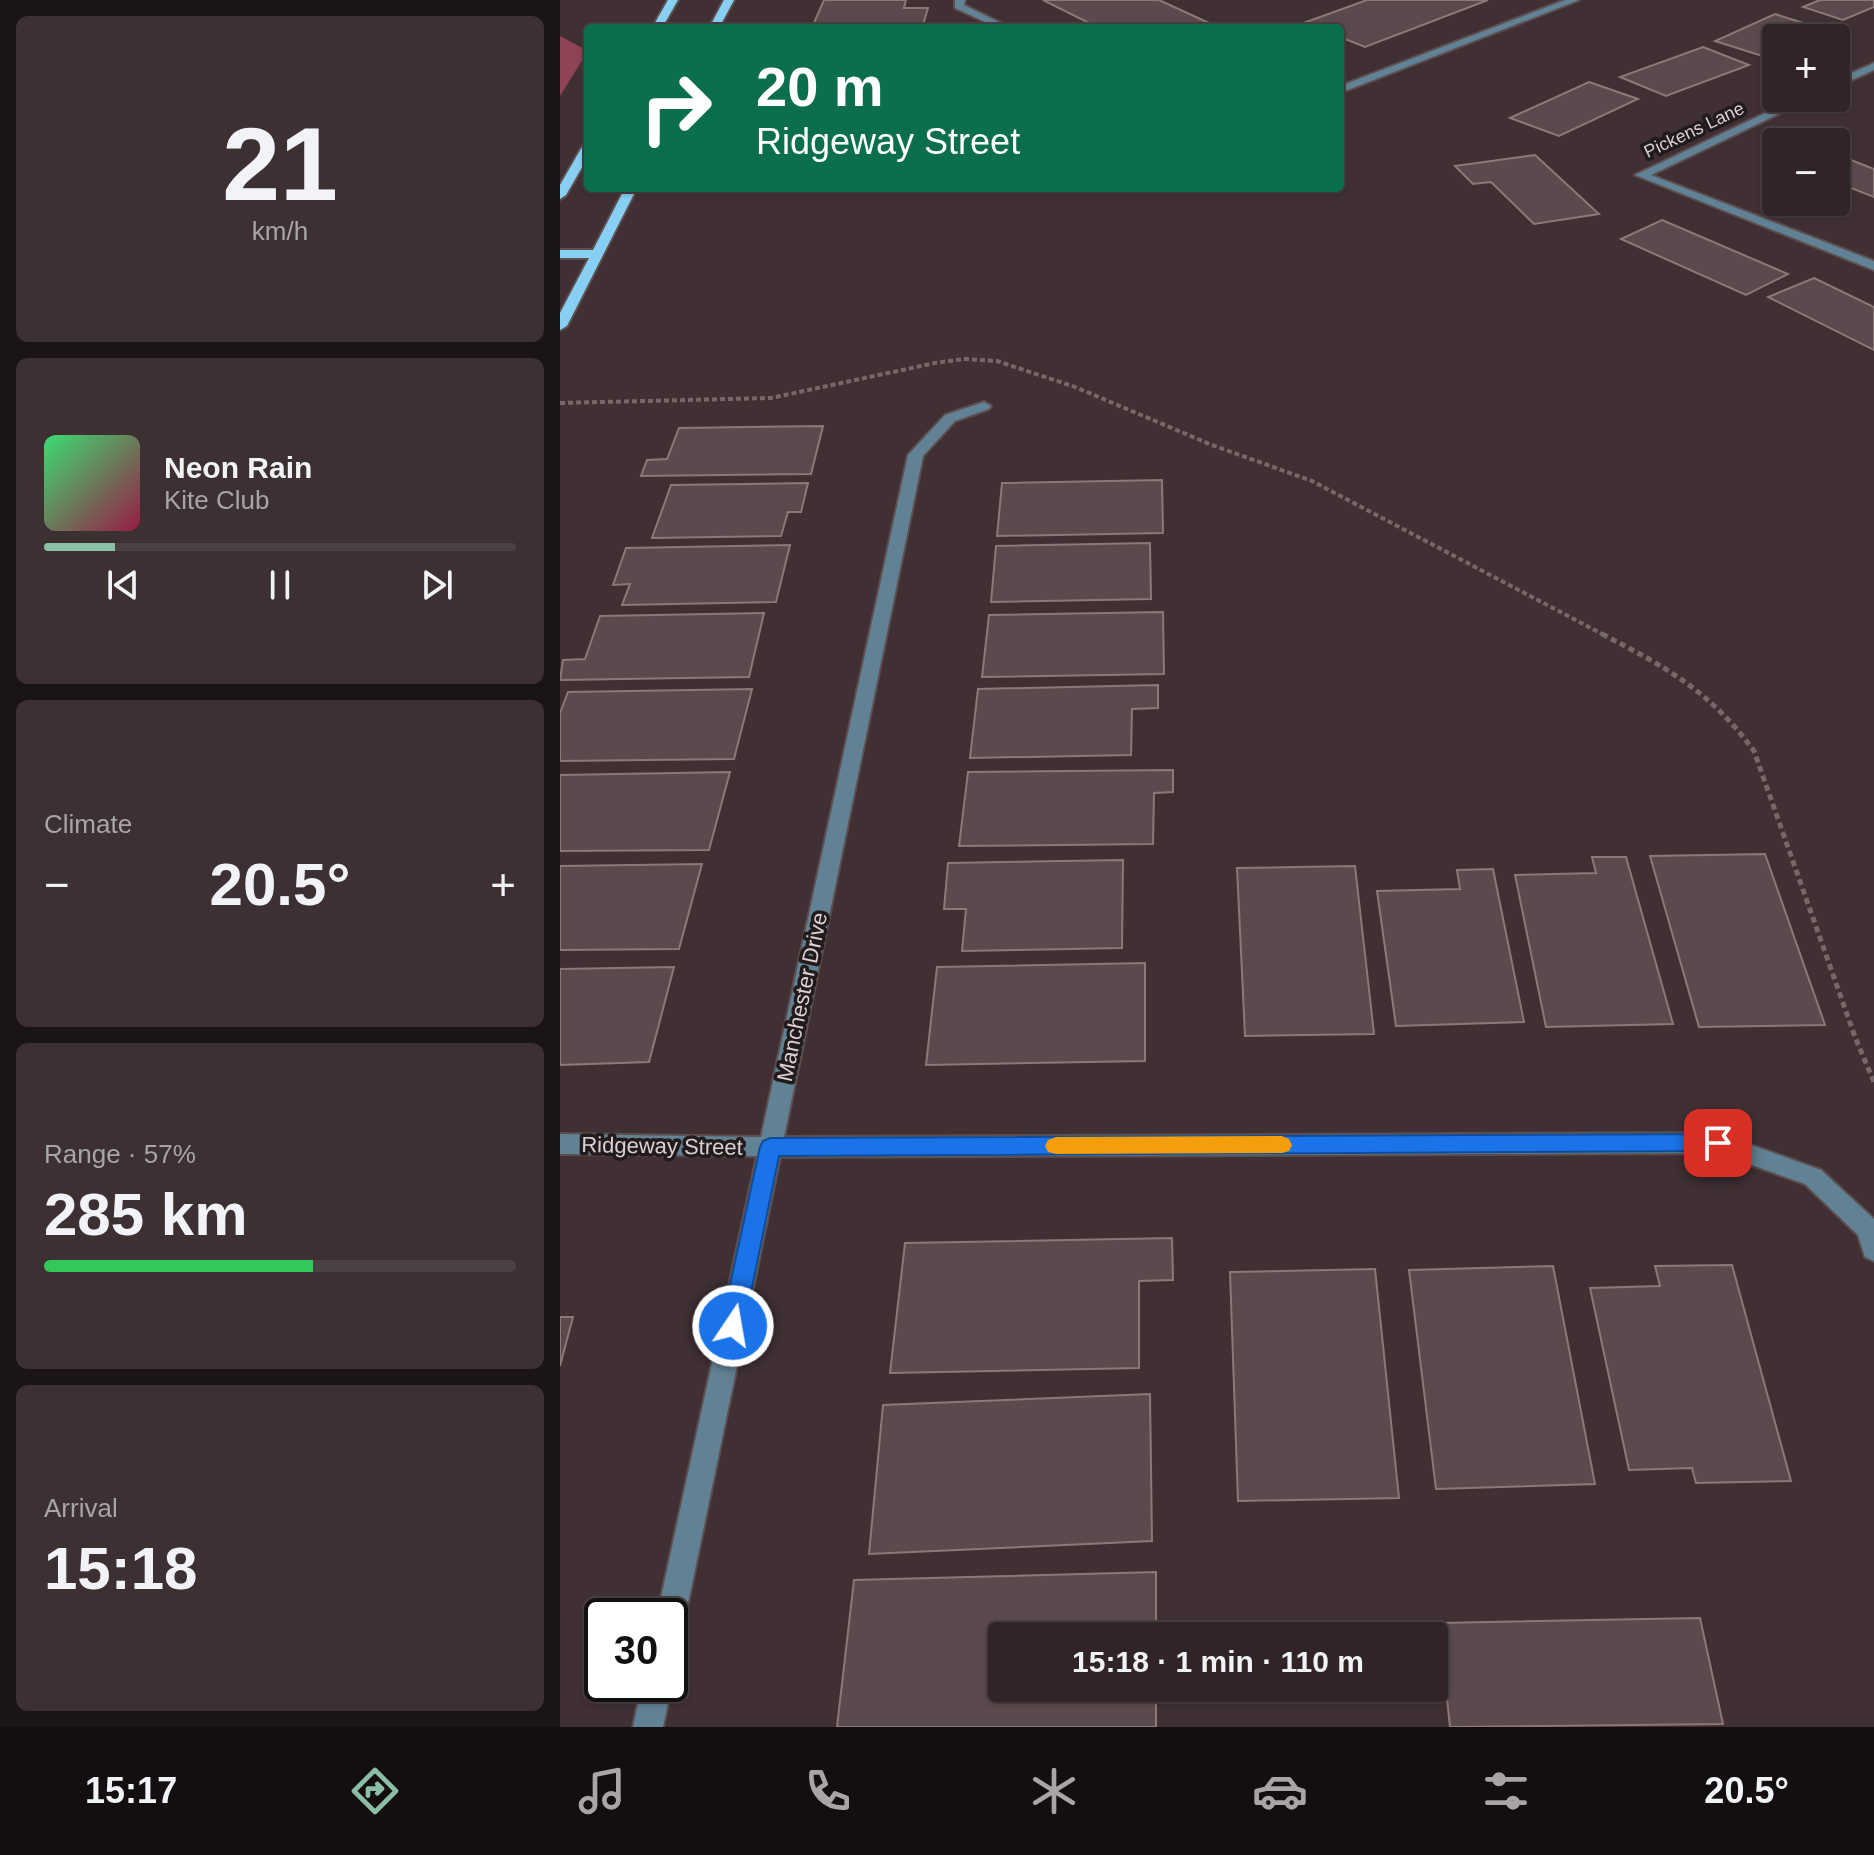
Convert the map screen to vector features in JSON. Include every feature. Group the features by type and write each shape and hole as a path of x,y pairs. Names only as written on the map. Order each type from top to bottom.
{"main road":[{"path":"659,24 673,0"},
{"path":"716,24 729,0"},
{"path":"560,195 584,154"},
{"path":"560,326 629,192"},
{"path":"560,254 597,254"}],"street":[{"path":"960,0 959,6 997,24"},
{"path":"1344,88 1574,0"},
{"path":"1850,77 1874,66"},
{"name":"Pickens Lane","path":"1776,112 1641,175 1874,266"},
{"name":"Manchester Drive","path":"675,1598 916,455 950,418 984,406"},
{"name":"Ridgeway Street","path":"560,1144 770,1147 1718,1143 1813,1177 1869,1230 1874,1250"},
{"path":"648,1727 653,1702"}],"path":[{"path":"560,403 771,398 935,363 964,359 997,361 1075,387 1212,445 1312,481 1673,671 1705,695 1735,724 1754,751 1855,1037 1874,1082"}],"shaded area":[{"path":"560,36 584,49 584,57 560,96"}],"building":[{"path":"824,0 906,0 904,8 928,8 923,24 813,24"},
{"path":"1043,0 1159,0 1211,24 1091,24"},
{"path":"1367,0 1488,0 1365,47 1344,39 1344,24 1301,24"},
{"path":"1820,0 1874,0 1874,7 1843,20 1803,7"},
{"path":"1775,14 1806,24 1762,24 1762,54 1759,55 1715,41"},
{"path":"1703,47 1749,65 1666,96 1620,77"},
{"path":"1589,82 1638,99 1559,136 1510,118"},
{"path":"1535,155 1599,214 1534,224 1491,182 1473,184 1455,166"},
{"path":"1850,160 1874,169 1874,197 1850,188"},
{"path":"1662,220 1788,274 1746,295 1621,239"},
{"path":"1814,278 1874,307 1874,350 1768,297"},
{"path":"823,426 811,474 641,476 647,460 667,459 679,428"},
{"path":"1162,480 1163,533 997,536 1002,483"},
{"path":"808,483 801,512 788,512 781,536 652,538 671,485"},
{"path":"1150,543 1151,599 991,602 996,546"},
{"path":"790,545 776,602 622,605 630,584 613,585 626,548"},
{"path":"1163,612 1164,674 982,677 989,615"},
{"path":"764,613 749,677 560,680 563,660 585,659 600,616"},
{"path":"1158,685 1158,708 1132,709 1131,755 970,758 978,689"},
{"path":"752,689 734,759 560,761 560,713 568,692"},
{"path":"1173,770 1173,792 1154,793 1153,844 959,846 968,772"},
{"path":"730,772 709,850 560,851 560,775"},
{"path":"1765,854 1825,1025 1699,1027 1650,856"},
{"path":"1592,857 1626,857 1673,1024 1546,1027 1515,875 1596,873"},
{"path":"1123,860 1122,948 962,951 966,909 944,909 948,863"},
{"path":"702,864 679,949 560,950 560,866"},
{"path":"1355,866 1374,1034 1245,1036 1237,868"},
{"path":"1493,869 1524,1022 1396,1026 1377,891 1460,889 1457,870"},
{"path":"1145,963 1145,1061 926,1065 937,967"},
{"path":"674,967 649,1062 560,1065 560,969"},
{"path":"1172,1238 1173,1280 1139,1281 1139,1368 890,1373 905,1243"},
{"path":"1732,1265 1791,1481 1696,1483 1692,1468 1629,1470 1590,1288 1660,1286 1655,1266"},
{"path":"1553,1266 1595,1484 1436,1489 1409,1270"},
{"path":"1375,1269 1399,1498 1238,1501 1230,1272"},
{"path":"560,1317 573,1317 560,1366"},
{"path":"1150,1394 1152,1541 869,1554 883,1405"},
{"path":"1156,1572 1156,1622 988,1622 988,1702 1156,1702 1156,1727 837,1727 854,1580"},
{"path":"1700,1618 1723,1724 1450,1727 1448,1623"}],"slow traffic":[{"path":"1056,1146 1282,1145"}],"route":[{"path":"733,1326 770,1147 1718,1143"}]}
